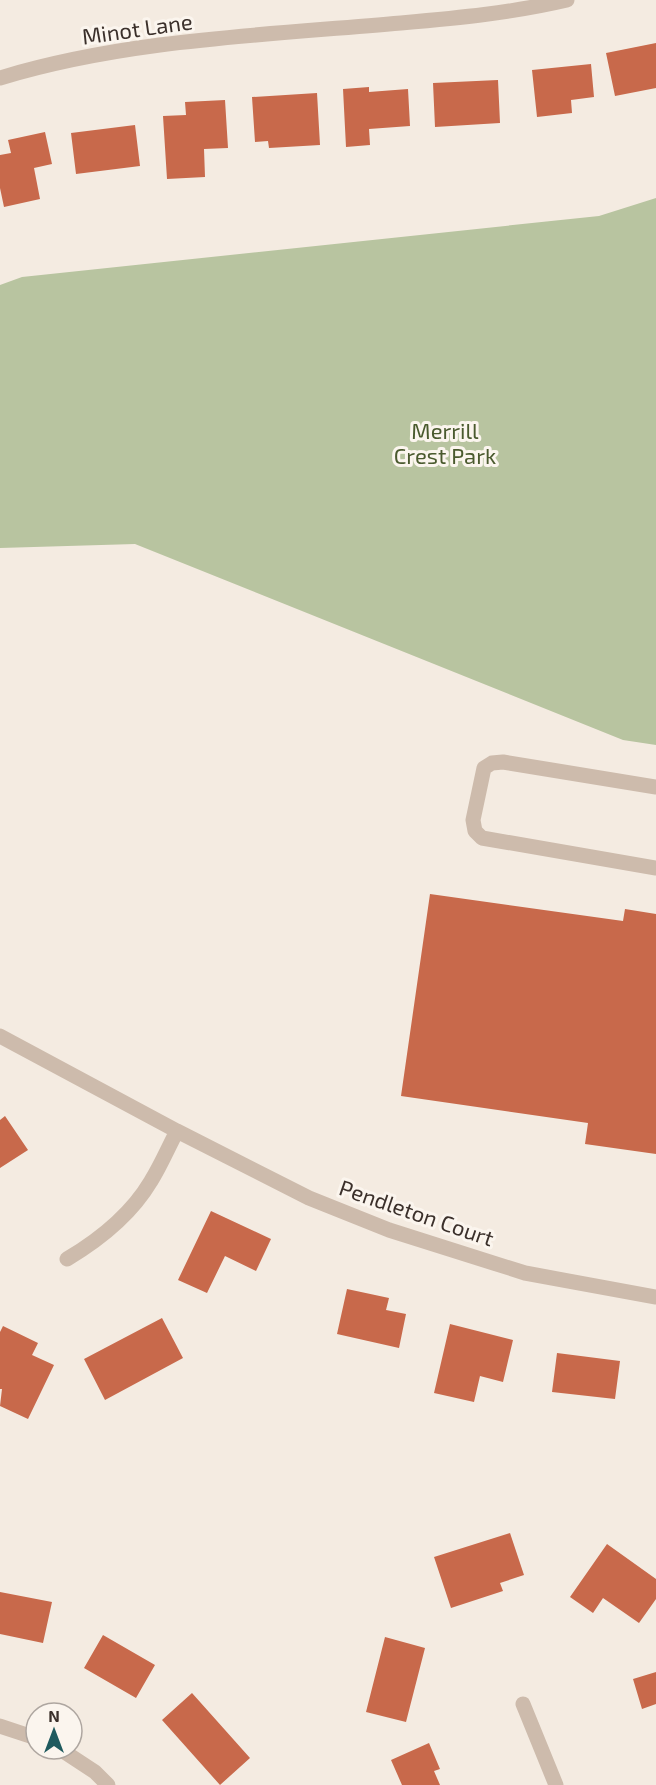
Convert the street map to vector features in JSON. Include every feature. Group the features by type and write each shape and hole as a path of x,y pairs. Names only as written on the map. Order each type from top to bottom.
{"street":[{"name":"Minot Lane","path":"0,78 29,69 102,53 496,14 567,0"},
{"path":"656,788 503,762 492,763 484,768 473,820 475,831 482,838 656,868"},
{"name":"Pendleton Court","path":"0,1036 177,1131 309,1197 389,1230 525,1273 656,1297"},
{"path":"67,1259 88,1246 134,1206 152,1180 177,1131"},
{"path":"524,1704 556,1785"},
{"path":"0,1726 24,1733"},
{"path":"78,1761 95,1772 108,1785"}],"green space":[{"name":"Merrill Crest Park","path":"656,198 656,745 623,740 135,544 0,548 0,285 22,277 599,216"}],"building":[{"path":"656,43 656,88 615,96 606,53"},
{"path":"591,64 594,97 571,100 572,113 537,117 532,70"},
{"path":"498,80 500,123 435,127 433,83"},
{"path":"369,87 369,92 408,89 410,126 369,129 370,145 346,147 343,89"},
{"path":"317,93 320,145 269,148 268,141 255,142 252,97"},
{"path":"225,100 228,148 204,149 205,177 167,179 163,116 186,115 185,102"},
{"path":"135,125 140,166 76,174 71,133"},
{"path":"45,132 52,164 34,168 40,199 4,207 0,188 0,155 11,153 8,140"},
{"path":"430,894 623,921 625,909 656,914 656,1154 585,1144 588,1123 401,1096"},
{"path":"5,1116 28,1150 0,1168 0,1120"},
{"path":"211,1211 271,1239 256,1271 225,1256 207,1293 178,1280"},
{"path":"347,1289 389,1298 386,1310 406,1314 399,1348 337,1334"},
{"path":"162,1318 183,1358 105,1400 84,1359"},
{"path":"450,1324 513,1340 503,1382 480,1376 474,1402 434,1393"},
{"path":"3,1326 38,1343 32,1355 54,1365 28,1419 0,1406 2,1389 0,1389 0,1332"},
{"path":"557,1353 620,1361 615,1399 552,1392"},
{"path":"510,1533 524,1575 500,1583 503,1591 451,1608 434,1557"},
{"path":"607,1544 656,1579 656,1599 639,1623 603,1598 593,1613 570,1597"},
{"path":"0,1592 52,1602 43,1643 0,1634"},
{"path":"103,1635 155,1665 136,1698 84,1668"},
{"path":"385,1637 425,1648 406,1722 366,1712"},
{"path":"656,1672 656,1704 642,1709 633,1679"},
{"path":"192,1693 250,1758 220,1785 162,1720"},
{"path":"429,1743 440,1769 434,1771 440,1785 402,1785 391,1760"}]}
